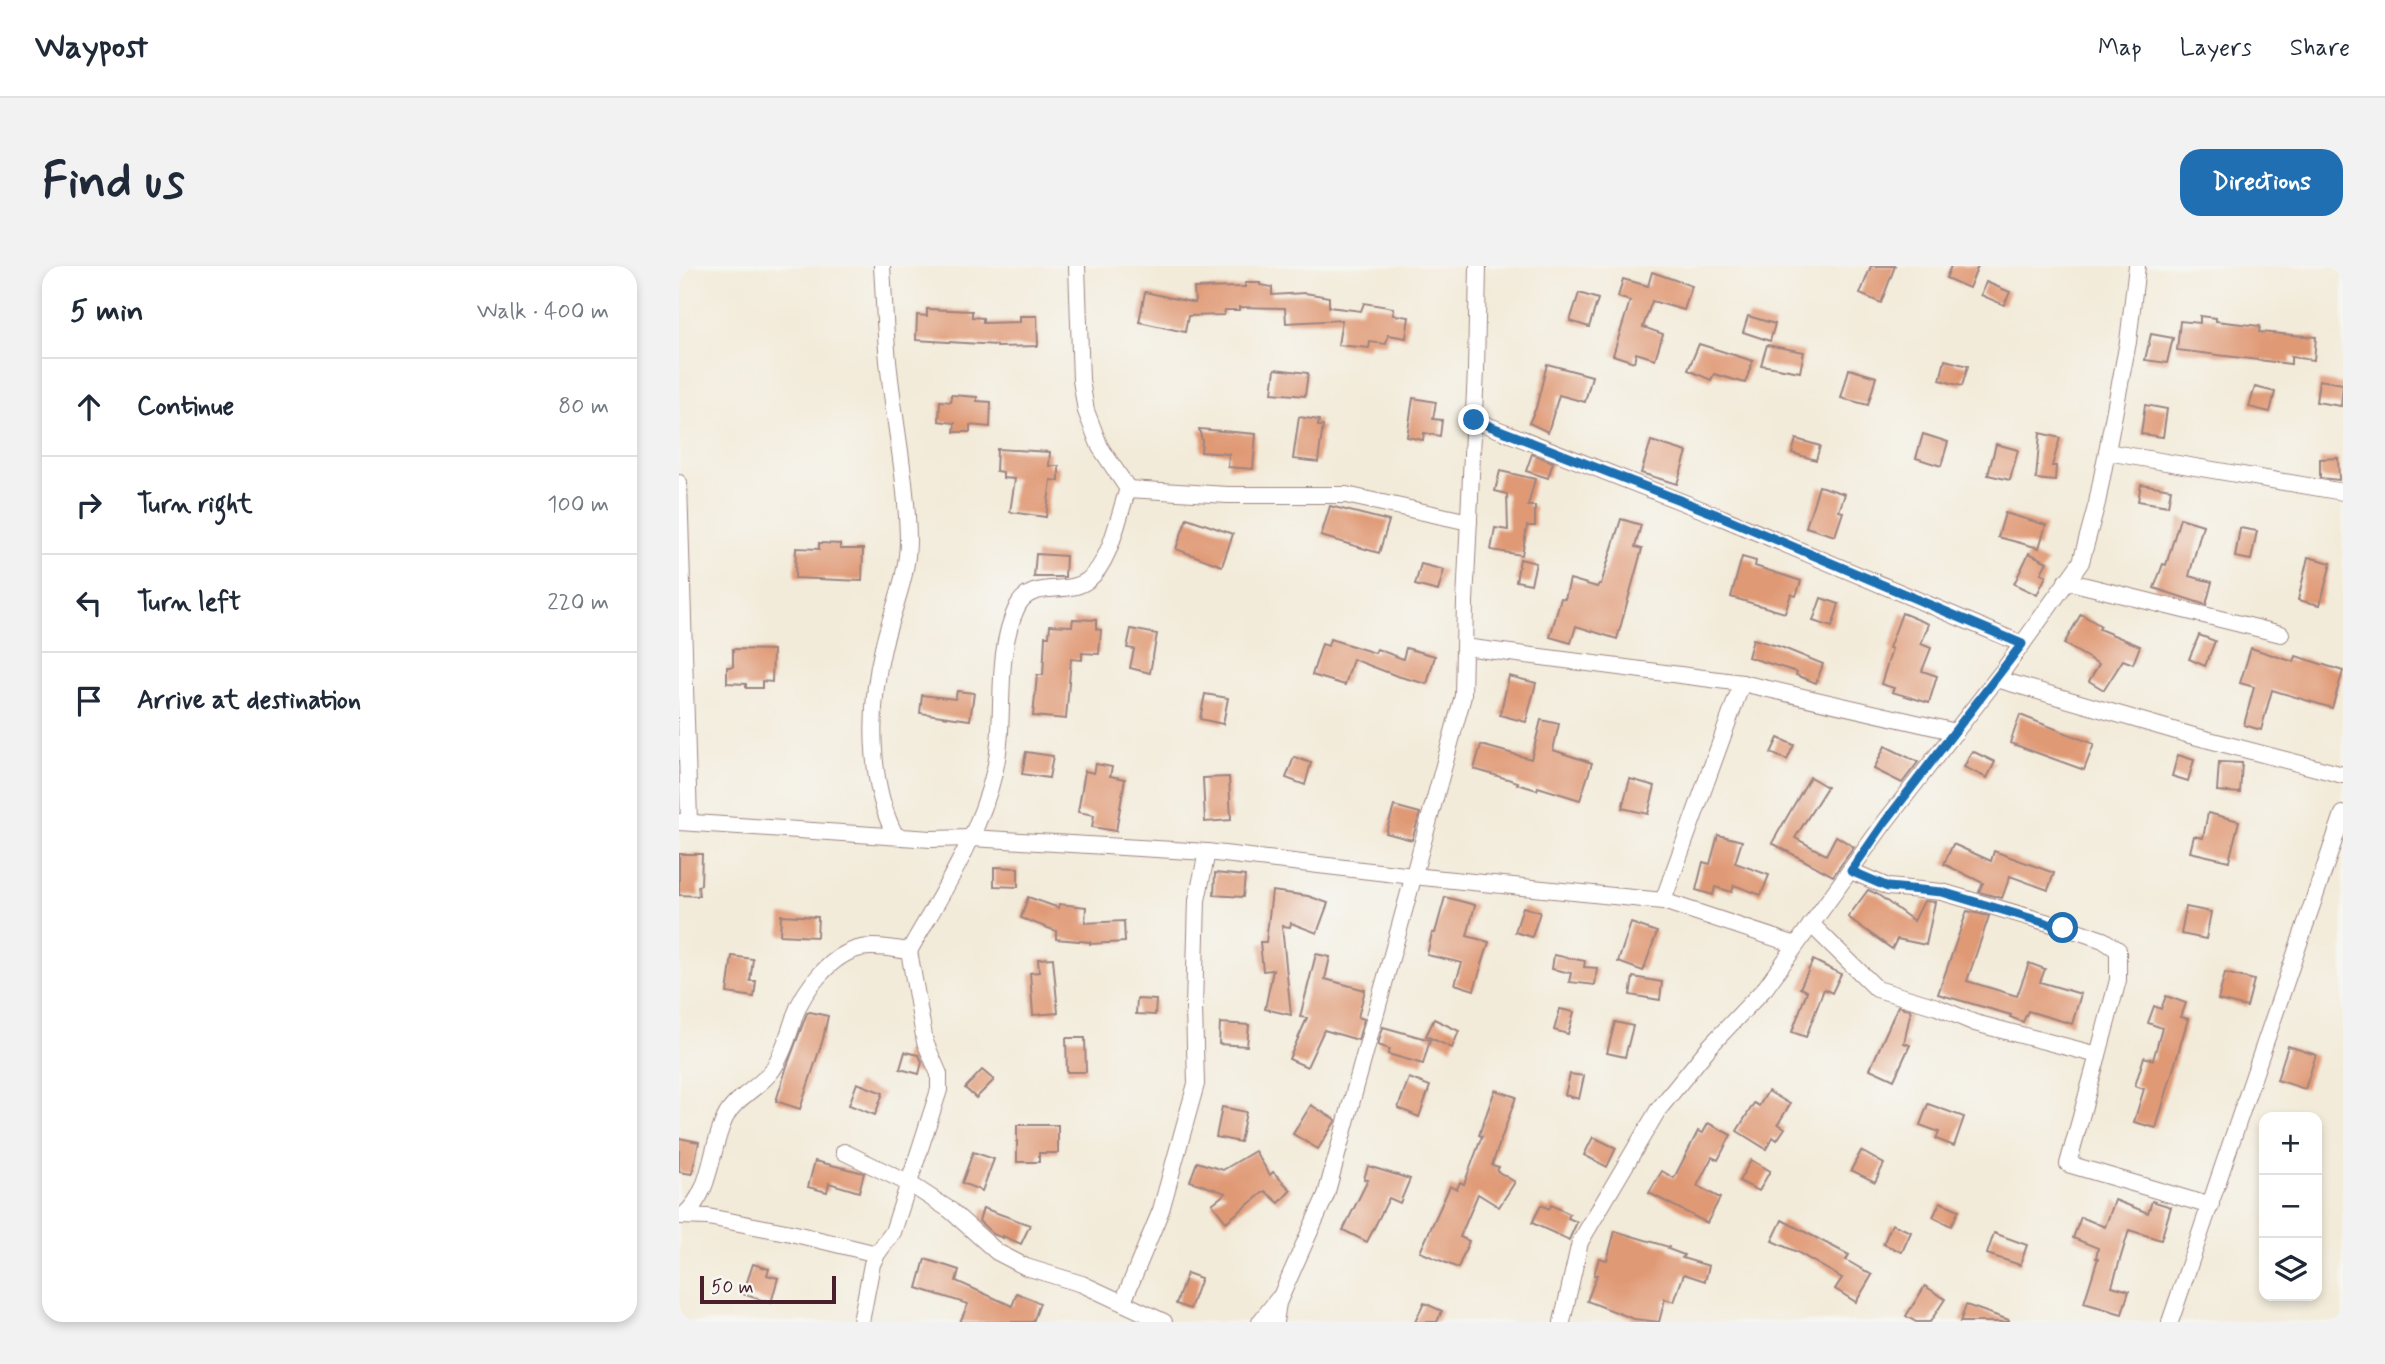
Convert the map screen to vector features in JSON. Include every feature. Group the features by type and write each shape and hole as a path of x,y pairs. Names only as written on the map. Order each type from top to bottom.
{"street":[{"path":"882,266 888,361 904,478 908,540 907,562 882,651 875,703 874,772 887,820 895,835"},
{"path":"1077,266 1081,380 1086,411 1100,447 1128,489"},
{"path":"1275,1322 1281,1296 1325,1195 1463,696 1478,266"},
{"path":"1562,1322 1580,1242 1658,1110 1710,1046 1766,986 1885,822 1997,679 2081,562 2098,503 2128,342 2137,266"},
{"path":"1474,420 1723,517 2022,644"},
{"path":"2107,452 2343,492"},
{"path":"679,483 684,822 931,839 971,838 1207,852 1663,901 1796,945"},
{"path":"1128,489 1228,495 1346,495 1469,522"},
{"path":"861,1322 872,1264 893,1232 939,1090 939,1074 925,1042 909,951 971,838 987,799 996,767 1005,647 1015,610 1019,602 1039,589 1073,587 1087,581 1101,566 1128,489"},
{"path":"2066,581 2281,634"},
{"path":"1464,647 1742,683 1956,732"},
{"path":"1997,679 2190,735 2343,775"},
{"path":"1663,901 1742,683"},
{"path":"2171,1322 2343,814"},
{"path":"1123,1302 1161,1210 1196,1084 1194,1007 1197,900 1207,852"},
{"path":"1851,871 1888,887 1942,892 2080,932 2103,940 2118,950 2118,980 2067,1164 2211,1206"},
{"path":"1811,924 1877,989 1937,1007 1975,1023 2098,1055"},
{"path":"682,1216 694,1206 703,1192 725,1118 733,1106 773,1068 802,998 814,982 834,962 859,948 909,951"},
{"path":"843,1152 910,1184 950,1210 997,1252 1026,1267 1082,1284 1164,1322"},
{"path":"682,1216 708,1217 791,1233 877,1254"},
{"path":"1260,1322 1281,1296"}],"building":[{"path":"1871,266 1895,266 1881,303 1860,294"},
{"path":"1951,266 1978,266 1969,288 1946,278"},
{"path":"1652,272 1692,286 1684,310 1652,301 1643,327 1663,334 1655,359 1636,353 1634,362 1613,355 1630,301 1618,297 1623,279 1648,286"},
{"path":"1986,282 2010,292 2004,305 1981,295"},
{"path":"1245,283 1260,283 1272,287 1272,295 1305,293 1329,297 1329,307 1361,311 1364,303 1394,308 1393,315 1409,317 1406,338 1388,335 1386,344 1370,342 1369,348 1338,345 1342,320 1286,323 1285,308 1239,307 1239,310 1225,310 1224,315 1188,316 1185,332 1139,322 1145,292 1195,303 1194,288 1245,287"},
{"path":"1579,293 1598,299 1589,327 1570,321"},
{"path":"927,309 972,311 972,317 983,318 983,323 1020,322 1020,316 1037,316 1038,346 997,347 916,340 917,315 927,316"},
{"path":"1748,316 1775,324 1770,341 1743,332"},
{"path":"2200,316 2216,318 2216,321 2260,326 2259,332 2316,337 2314,360 2291,357 2291,364 2177,350 2180,321 2200,323"},
{"path":"2151,334 2173,338 2167,363 2145,360"},
{"path":"1699,344 1753,361 1745,383 1714,374 1711,380 1688,370"},
{"path":"1767,345 1804,352 1800,372 1761,365"},
{"path":"1945,360 1968,366 1962,386 1940,380"},
{"path":"1547,364 1592,376 1585,402 1559,395 1548,432 1529,423 1536,408"},
{"path":"1275,369 1308,373 1305,396 1272,393"},
{"path":"1849,369 1876,377 1868,405 1841,398"},
{"path":"2319,380 2343,384 2341,406 2316,402"},
{"path":"2255,387 2275,392 2270,412 2249,407"},
{"path":"951,395 977,397 977,401 991,402 990,427 970,425 970,432 954,432 955,423 939,421 940,401 951,402"},
{"path":"1413,398 1436,402 1433,419 1442,420 1440,436 1424,433 1423,440 1407,437"},
{"path":"2145,405 2167,409 2163,437 2141,434"},
{"path":"1299,417 1319,420 1318,426 1323,426 1318,462 1293,459"},
{"path":"1199,429 1256,434 1253,469 1228,467 1229,454 1201,452"},
{"path":"2040,433 2060,438 2052,466 2056,466 2055,481 2036,479"},
{"path":"1923,434 1948,442 1941,466 1916,458"},
{"path":"1796,439 1820,446 1816,460 1792,453"},
{"path":"1651,441 1687,452 1677,484 1641,473"},
{"path":"1996,444 2018,450 2010,480 1988,475"},
{"path":"997,449 1050,452 1049,466 1059,466 1059,481 1051,480 1046,517 1010,512 1015,479 1003,478 1003,472 996,471"},
{"path":"1532,454 1553,462 1548,478 1526,471"},
{"path":"2338,458 2339,480 2320,478 2320,459"},
{"path":"1500,471 1535,479 1528,506 1535,506 1535,526 1527,526 1522,555 1491,550 1495,528 1508,530 1507,494 1495,491"},
{"path":"2141,484 2171,489 2168,506 2138,501"},
{"path":"1819,486 1845,494 1839,511 1843,512 1835,536 1806,527"},
{"path":"1330,506 1389,521 1379,553 1321,536"},
{"path":"2005,513 2046,525 2039,548 1998,537"},
{"path":"1187,518 1233,534 1222,566 1176,549"},
{"path":"2180,518 2203,525 2189,576 2212,582 2206,605 2154,588 2163,564 2166,565"},
{"path":"1621,519 1641,525 1635,547 1642,549 1617,639 1576,626 1571,643 1550,637 1561,598 1565,599 1570,579 1597,587 1601,584"},
{"path":"2240,528 2257,531 2251,560 2235,557"},
{"path":"819,543 840,544 840,549 863,549 862,581 795,578 796,548 819,549"},
{"path":"2029,553 2047,562 2041,573 2046,576 2037,595 2014,584"},
{"path":"1036,554 1066,556 1065,577 1034,577"},
{"path":"1742,557 1756,561 1755,566 1801,581 1796,596 1791,594 1785,613 1731,597"},
{"path":"2308,557 2331,563 2320,605 2298,600"},
{"path":"1520,559 1536,563 1531,584 1516,581"},
{"path":"1421,564 1444,570 1438,591 1415,585"},
{"path":"1821,598 1839,604 1832,627 1813,621"},
{"path":"1902,613 1929,624 1921,644 1931,648 1922,671 1937,676 1929,703 1892,692 1894,688 1881,684 1892,649 1889,648"},
{"path":"2081,614 2101,626 2099,629 2140,646 2133,664 2123,660 2104,690 2089,681 2099,664 2064,644"},
{"path":"1073,619 1096,620 1096,629 1101,630 1099,654 1082,653 1082,660 1071,659 1066,719 1033,716 1037,675 1043,675 1045,636 1049,636 1050,625 1072,626"},
{"path":"1131,629 1157,634 1150,673 1130,668 1134,649 1127,648"},
{"path":"2199,635 2215,641 2205,666 2189,659"},
{"path":"1330,639 1375,653 1377,649 1403,659 1406,648 1435,656 1427,684 1353,659 1345,685 1312,675 1322,644 1328,646"},
{"path":"1753,639 1823,664 1816,683 1796,675 1797,672 1748,657"},
{"path":"2251,648 2294,662 2296,656 2343,671 2332,708 2272,690 2261,730 2244,725 2254,687 2240,683"},
{"path":"733,649 773,650 772,682 762,681 762,688 746,688 746,684 727,683 727,667 733,667"},
{"path":"1509,676 1536,683 1526,722 1500,715"},
{"path":"957,691 974,693 970,720 920,713 922,695 955,699"},
{"path":"1205,694 1228,698 1223,724 1200,719"},
{"path":"2020,715 2094,744 2084,770 2010,743"},
{"path":"1541,720 1559,724 1553,750 1592,763 1580,800 1538,787 1537,790 1474,769 1481,745 1531,759"},
{"path":"1778,738 1794,745 1787,760 1771,753"},
{"path":"1885,746 1918,762 1902,783 1874,769"},
{"path":"1972,751 1995,762 1987,778 1964,767"},
{"path":"1026,752 1053,756 1049,778 1022,774"},
{"path":"2178,755 2194,760 2188,781 2172,776"},
{"path":"1294,757 1311,763 1305,785 1286,778"},
{"path":"2219,762 2242,763 2240,793 2217,791"},
{"path":"1096,764 1112,767 1110,776 1125,779 1116,831 1092,827 1094,815 1078,812 1085,771 1094,773"},
{"path":"1229,777 1231,820 1205,822 1203,778"},
{"path":"1810,777 1827,787 1795,838 1826,855 1836,836 1854,847 1833,876 1772,843"},
{"path":"1630,779 1655,786 1648,814 1622,808"},
{"path":"1394,806 1420,813 1412,840 1386,833"},
{"path":"2208,813 2239,821 2229,861 2190,852 2194,836 2203,838"},
{"path":"1718,835 1742,841 1735,863 1769,875 1761,895 1734,885 1732,892 1715,887 1713,895 1696,890 1703,862 1710,864"},
{"path":"1953,844 1991,861 1994,851 2054,873 2048,890 2010,876 2002,898 1979,892 1983,883 1944,864"},
{"path":"679,854 702,854 699,896 679,895"},
{"path":"994,867 1018,868 1018,887 994,886"},
{"path":"1215,873 1245,876 1243,897 1214,895"},
{"path":"1868,890 1914,921 1924,901 1935,902 1926,945 1897,939 1892,949 1848,917"},
{"path":"1272,891 1308,896 1328,903 1317,933 1291,923 1290,927 1282,926 1291,1015 1265,1009 1273,970 1263,971 1260,942 1266,942"},
{"path":"1028,897 1059,908 1059,904 1086,907 1085,923 1124,921 1125,942 1090,944 1056,939 1056,931 1021,918"},
{"path":"1445,897 1475,905 1467,936 1489,942 1474,990 1455,984 1462,963 1427,955"},
{"path":"1523,907 1540,912 1532,937 1515,932"},
{"path":"2186,907 2211,912 2206,939 2181,934"},
{"path":"1967,911 1989,916 1967,981 2017,996 2029,963 2045,969 2040,982 2081,994 2072,1024 2028,1011 2023,1022 2010,1017 2011,1015 1938,994"},
{"path":"781,915 818,917 817,937 780,935"},
{"path":"1631,923 1657,932 1643,971 1618,962"},
{"path":"1316,954 1330,957 1325,979 1365,990 1358,1017 1364,1019 1358,1040 1324,1030 1307,1067 1289,1059 1307,1018 1300,1017"},
{"path":"1554,955 1585,961 1584,967 1597,968 1595,985 1569,982 1571,973 1552,969"},
{"path":"732,956 753,959 750,981 756,981 754,997 727,993"},
{"path":"1053,958 1058,1013 1033,1015 1030,973 1039,972 1038,959"},
{"path":"1813,960 1841,974 1832,993 1824,989 1806,1037 1792,1032 1807,991 1800,988"},
{"path":"2225,973 2254,980 2247,1007 2218,1000"},
{"path":"1633,977 1662,982 1660,1000 1630,995"},
{"path":"2166,996 2186,1003 2181,1017 2188,1019 2156,1128 2134,1122 2144,1089 2135,1086 2144,1057 2153,1060 2162,1028 2148,1023 2154,1006 2161,1009"},
{"path":"1137,999 1156,1000 1155,1015 1136,1014"},
{"path":"1898,1006 1911,1010 1904,1043 1910,1045 1894,1080 1870,1069"},
{"path":"1560,1009 1574,1012 1568,1034 1554,1030"},
{"path":"807,1013 828,1016 800,1109 776,1101"},
{"path":"1434,1019 1459,1031 1452,1048 1426,1036"},
{"path":"1615,1022 1633,1026 1625,1057 1607,1053"},
{"path":"1220,1023 1249,1025 1247,1046 1219,1044"},
{"path":"1383,1027 1430,1040 1423,1064 1388,1054 1390,1049 1378,1045"},
{"path":"1066,1038 1085,1038 1086,1072 1067,1072"},
{"path":"2288,1046 2316,1055 2305,1089 2277,1080"},
{"path":"905,1052 919,1055 922,1062 919,1074 900,1069"},
{"path":"982,1070 994,1080 976,1098 965,1088"},
{"path":"1570,1074 1584,1076 1579,1099 1565,1095"},
{"path":"1409,1078 1430,1086 1419,1117 1398,1108"},
{"path":"857,1083 883,1093 875,1115 849,1105"},
{"path":"1495,1090 1516,1097 1492,1165 1499,1167 1497,1171 1515,1182 1499,1207 1478,1194 1460,1237 1469,1241 1458,1268 1420,1252 1450,1186 1457,1189 1460,1182 1464,1184"},
{"path":"1768,1091 1790,1104 1778,1124 1785,1128 1777,1140 1773,1137 1766,1149 1737,1131 1754,1103 1759,1106"},
{"path":"1928,1104 1964,1117 1954,1146 1936,1139 1939,1132 1920,1125"},
{"path":"1311,1105 1336,1120 1318,1149 1293,1134"},
{"path":"1222,1107 1246,1112 1240,1142 1216,1137"},
{"path":"1708,1123 1731,1135 1718,1160 1712,1157 1697,1186 1720,1198 1707,1223 1649,1193 1662,1171 1674,1178 1698,1131 1703,1133"},
{"path":"1017,1125 1058,1125 1058,1153 1039,1153 1039,1162 1017,1162"},
{"path":"1593,1137 1616,1148 1607,1167 1584,1155"},
{"path":"679,1138 699,1142 692,1174 679,1172"},
{"path":"1255,1151 1270,1175 1273,1172 1291,1190 1279,1203 1265,1191 1226,1222 1212,1204 1226,1193 1190,1181 1197,1162 1223,1170"},
{"path":"1861,1151 1884,1164 1875,1182 1851,1170"},
{"path":"973,1152 994,1159 982,1191 962,1183"},
{"path":"1751,1160 1770,1171 1759,1191 1739,1181"},
{"path":"815,1161 864,1173 859,1192 829,1183 827,1192 808,1187"},
{"path":"1368,1166 1410,1179 1400,1203 1389,1198 1367,1242 1343,1230 1368,1180 1364,1179"},
{"path":"2115,1200 2148,1213 2152,1201 2171,1207 2161,1240 2129,1230 2112,1286 2129,1291 2122,1314 2084,1303 2098,1258 2098,1248 2073,1238 2081,1217 2105,1227"},
{"path":"1940,1202 1959,1210 1951,1226 1933,1217"},
{"path":"1541,1205 1549,1209 1551,1205 1570,1214 1568,1218 1577,1222 1569,1240 1532,1223"},
{"path":"983,1208 1030,1225 1021,1244 993,1234 979,1221"},
{"path":"1782,1220 1849,1255 1846,1260 1872,1275 1856,1302 1835,1289 1842,1278 1772,1241"},
{"path":"1892,1224 1911,1232 1902,1252 1883,1244"},
{"path":"1615,1231 1669,1247 1668,1249 1684,1255 1682,1258 1709,1266 1705,1281 1684,1274 1674,1302 1665,1299 1659,1322 1634,1319 1587,1301 1597,1275 1594,1275 1599,1258 1607,1260"},
{"path":"1994,1233 2027,1245 2020,1265 1987,1254"},
{"path":"925,1259 959,1270 956,1281 1012,1306 1017,1293 1040,1303 1033,1322 960,1322 968,1304 917,1288"},
{"path":"753,1264 769,1269 767,1275 778,1278 771,1303 743,1294"},
{"path":"1187,1273 1201,1278 1190,1309 1176,1304"},
{"path":"1925,1286 1945,1299 1930,1322 1916,1322 1906,1316"},
{"path":"1424,1303 1442,1311 1437,1322 1415,1322"},
{"path":"1966,1305 2009,1320 2009,1322 1960,1322"}],"route":[{"path":"1474,420 1723,517 2022,644 1885,822 1851,871 1888,887 1942,892 2063,928"}]}
